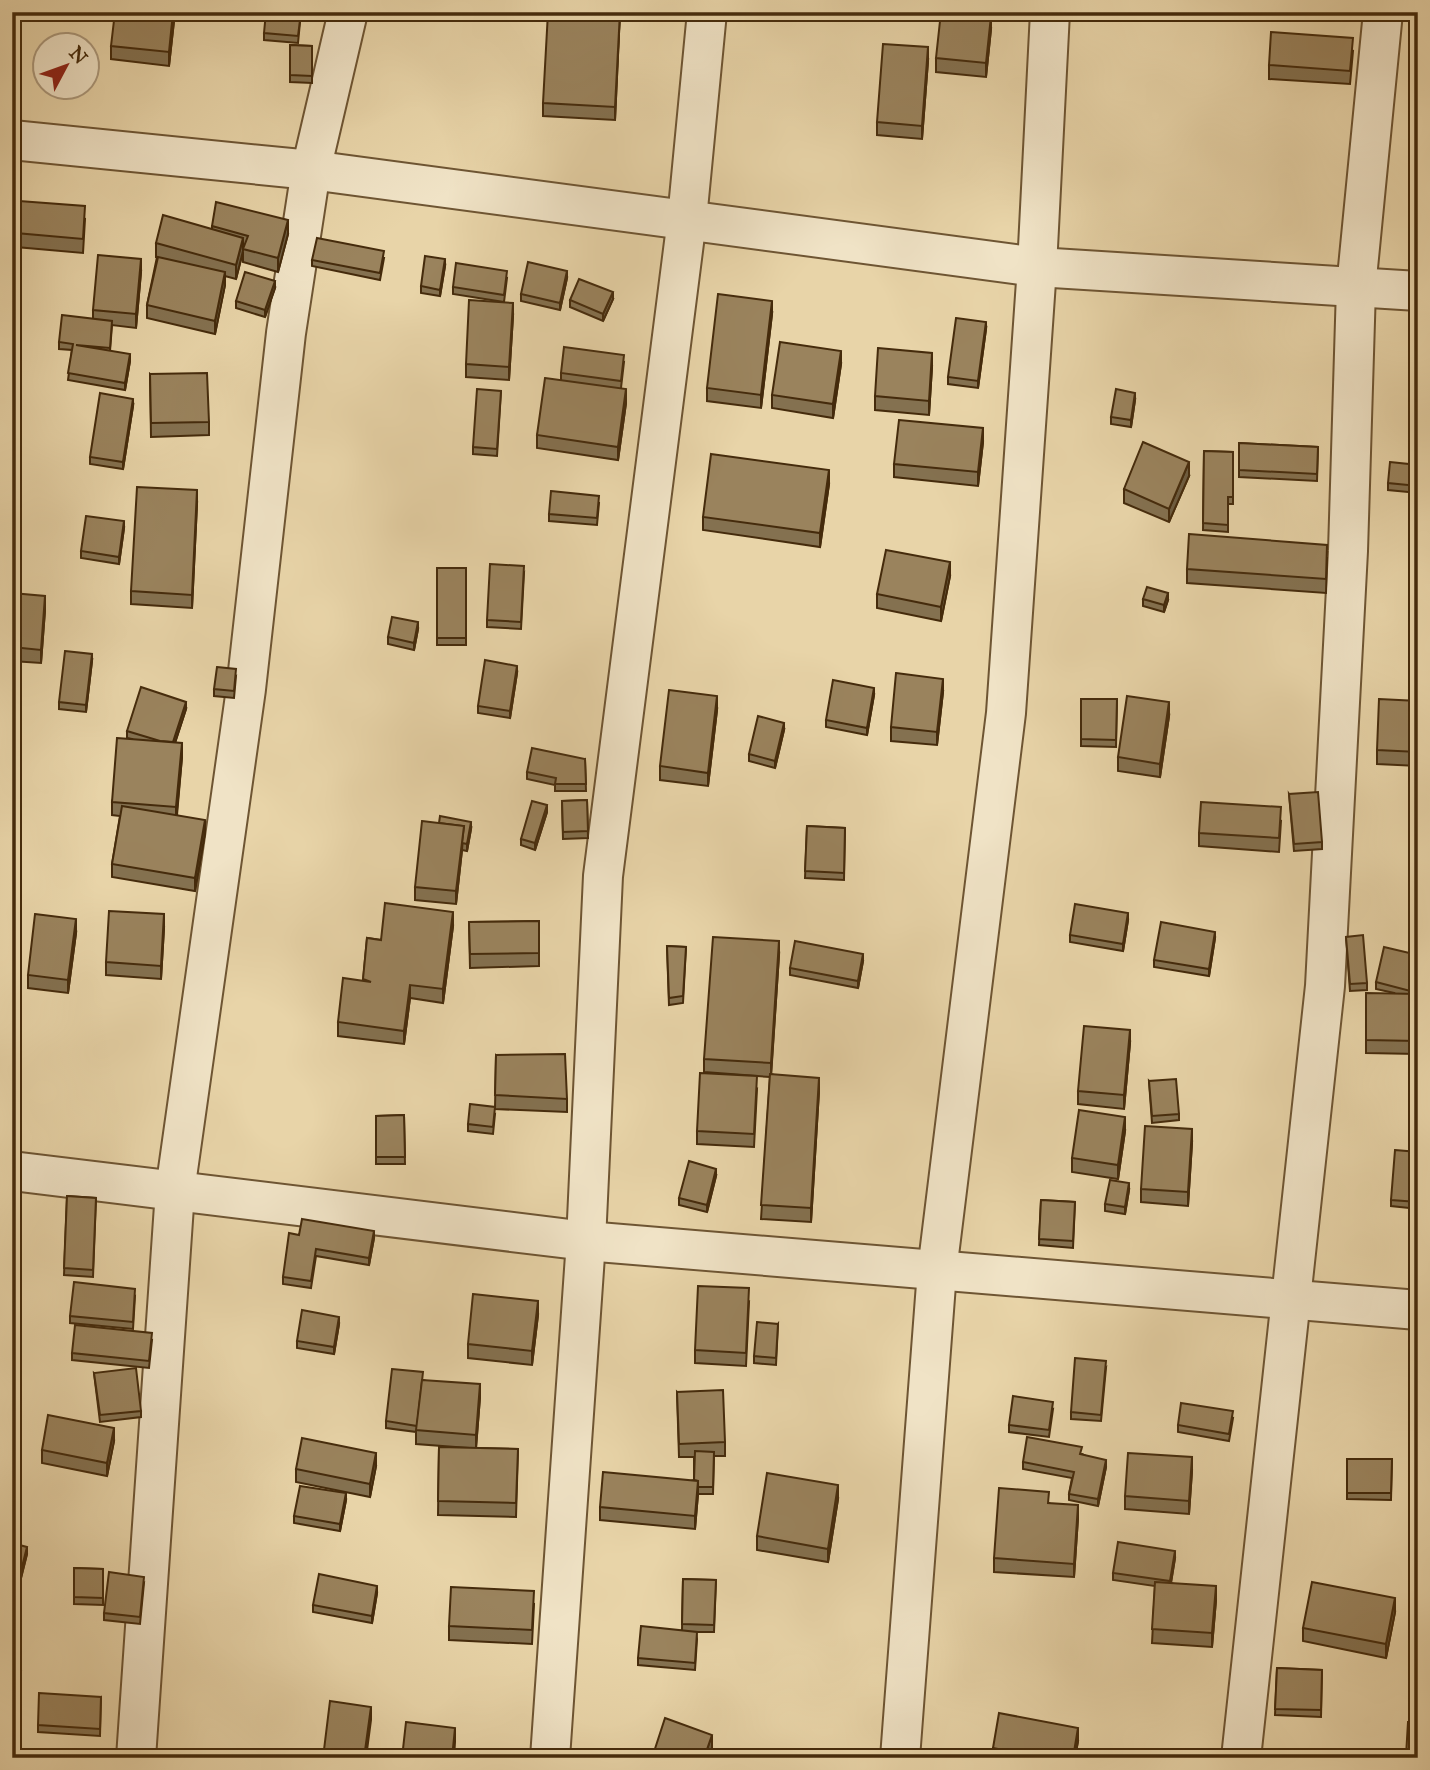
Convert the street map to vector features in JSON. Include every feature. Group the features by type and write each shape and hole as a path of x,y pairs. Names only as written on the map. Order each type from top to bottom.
{"street":[{"path":"135,1758 175,1191 246,689 286,333 311,170 348,12"},
{"path":"550,1758 586,1241 603,876 687,219 707,12"},
{"path":"900,1758 937,1271 1006,713 1037,267 1050,12"},
{"path":"1241,1758 1325,986 1348,551 1356,288 1383,12"},
{"path":"12,140 311,170 1037,267 1418,291"},
{"path":"12,1171 586,1241 1418,1310"}],"building":[{"path":"115,12 173,12 169,52 111,46"},
{"path":"266,12 301,12 298,36 264,33"},
{"path":"548,12 620,12 615,107 543,103"},
{"path":"941,12 991,16 986,63 936,58"},
{"path":"1271,32 1353,38 1350,71 1269,65"},
{"path":"883,44 928,47 922,126 877,122"},
{"path":"290,45 312,46 312,76 290,75"},
{"path":"19,201 85,206 83,239 16,233"},
{"path":"216,202 288,220 278,258 243,249 248,236 212,226"},
{"path":"163,215 243,238 236,265 156,243"},
{"path":"317,238 384,251 380,273 312,260"},
{"path":"98,255 141,259 136,314 93,310"},
{"path":"425,256 445,259 440,290 421,286"},
{"path":"158,257 225,272 215,321 147,305"},
{"path":"528,262 567,271 560,303 521,294"},
{"path":"456,263 507,271 504,295 453,287"},
{"path":"245,272 275,281 265,310 236,301"},
{"path":"579,279 613,292 603,314 570,300"},
{"path":"718,294 772,301 761,395 707,388"},
{"path":"469,300 513,303 509,367 466,364"},
{"path":"62,315 112,321 110,348 76,345 130,354 125,383 68,373 73,344 59,342"},
{"path":"956,318 986,322 978,381 948,377"},
{"path":"780,342 841,351 833,404 772,395"},
{"path":"564,347 624,355 621,381 561,373"},
{"path":"878,348 932,353 929,401 875,396"},
{"path":"207,373 209,422 151,423 150,374"},
{"path":"545,378 626,389 618,447 537,435"},
{"path":"477,389 501,391 497,449 473,447"},
{"path":"1116,389 1135,393 1131,420 1111,417"},
{"path":"100,393 133,399 123,462 90,457"},
{"path":"899,420 983,428 978,472 894,464"},
{"path":"1143,442 1189,462 1169,509 1124,489"},
{"path":"1239,443 1318,447 1317,474 1239,470"},
{"path":"1204,451 1233,452 1233,497 1228,497 1228,525 1203,523"},
{"path":"711,454 829,470 820,533 703,517"},
{"path":"1390,462 1418,465 1418,486 1388,483"},
{"path":"137,487 197,490 192,595 131,591"},
{"path":"551,491 599,496 597,518 549,514"},
{"path":"86,516 124,521 119,557 81,551"},
{"path":"1189,534 1327,545 1326,579 1187,569"},
{"path":"886,550 950,562 941,607 877,594"},
{"path":"490,564 524,566 521,622 487,620"},
{"path":"437,568 466,568 466,638 437,638"},
{"path":"1147,587 1168,593 1164,605 1143,599"},
{"path":"12,593 45,596 41,650 12,647"},
{"path":"392,617 418,622 414,643 388,637"},
{"path":"65,651 92,654 86,705 59,702"},
{"path":"485,660 517,666 510,711 478,706"},
{"path":"217,667 236,669 234,691 214,689"},
{"path":"896,673 943,679 937,732 891,727"},
{"path":"833,680 874,688 867,728 826,720"},
{"path":"141,687 186,702 173,742 127,731"},
{"path":"669,690 717,696 708,773 660,766"},
{"path":"1127,696 1169,702 1160,764 1118,757"},
{"path":"1081,699 1117,699 1116,740 1081,739"},
{"path":"1379,699 1418,701 1418,752 1377,750"},
{"path":"758,716 784,723 775,761 749,754"},
{"path":"117,738 182,743 176,807 112,802"},
{"path":"532,748 585,759 586,784 555,784 556,778 527,772"},
{"path":"1318,792 1322,842 1294,844 1289,794"},
{"path":"587,800 588,831 563,832 562,801"},
{"path":"532,801 547,805 535,843 521,839"},
{"path":"1201,802 1281,807 1279,838 1199,833"},
{"path":"122,806 205,820 195,878 112,864"},
{"path":"440,816 471,822 467,844 462,843 464,826 439,823"},
{"path":"422,821 464,826 456,891 415,887"},
{"path":"807,826 845,828 844,873 805,871"},
{"path":"385,903 453,912 443,989 410,985 404,1031 338,1022 343,978 371,982 363,979 367,938 381,940"},
{"path":"1075,904 1128,913 1123,944 1070,935"},
{"path":"109,911 164,914 161,966 106,962"},
{"path":"35,914 76,919 68,980 28,975"},
{"path":"539,921 539,953 470,954 469,922"},
{"path":"1161,922 1215,932 1209,969 1154,960"},
{"path":"1363,935 1367,983 1350,984 1346,937"},
{"path":"713,937 779,941 771,1063 704,1059"},
{"path":"795,941 863,954 858,981 790,968"},
{"path":"667,946 686,947 683,996 669,998"},
{"path":"1384,947 1418,955 1418,993 1376,982"},
{"path":"1366,993 1418,994 1417,1041 1366,1040"},
{"path":"1084,1026 1130,1030 1124,1095 1078,1091"},
{"path":"565,1054 567,1099 495,1095 496,1055"},
{"path":"700,1073 757,1076 754,1134 697,1131"},
{"path":"770,1074 819,1078 811,1208 761,1205"},
{"path":"1176,1079 1179,1114 1152,1116 1149,1081"},
{"path":"470,1104 495,1107 493,1127 468,1124"},
{"path":"1079,1110 1125,1117 1118,1165 1072,1158"},
{"path":"404,1115 405,1157 376,1157 376,1116"},
{"path":"1145,1126 1192,1129 1188,1192 1141,1189"},
{"path":"1395,1150 1418,1152 1418,1202 1391,1200"},
{"path":"689,1161 716,1169 707,1205 679,1198"},
{"path":"1110,1180 1129,1183 1125,1207 1105,1204"},
{"path":"67,1196 96,1198 93,1270 64,1268"},
{"path":"1041,1200 1075,1202 1073,1241 1039,1239"},
{"path":"302,1219 374,1231 369,1258 316,1249 311,1281 283,1277 289,1233 299,1235"},
{"path":"74,1282 135,1289 133,1322 70,1316"},
{"path":"698,1286 749,1288 746,1353 695,1350"},
{"path":"473,1294 538,1301 532,1351 468,1344"},
{"path":"302,1310 339,1317 334,1347 297,1341"},
{"path":"757,1322 778,1324 776,1358 754,1356"},
{"path":"75,1325 152,1333 149,1361 72,1353"},
{"path":"1075,1358 1106,1361 1101,1415 1071,1412"},
{"path":"136,1368 141,1411 100,1415 94,1373"},
{"path":"392,1369 423,1372 417,1426 386,1421"},
{"path":"422,1380 480,1384 476,1435 416,1430"},
{"path":"723,1390 725,1442 679,1444 677,1392"},
{"path":"1013,1396 1053,1402 1049,1430 1009,1425"},
{"path":"1181,1403 1233,1411 1229,1434 1178,1425"},
{"path":"48,1415 114,1428 107,1463 42,1450"},
{"path":"1027,1437 1082,1447 1080,1454 1106,1460 1098,1499 1069,1494 1074,1472 1023,1462"},
{"path":"302,1438 376,1453 370,1484 296,1469"},
{"path":"439,1447 518,1449 516,1503 438,1501"},
{"path":"695,1451 714,1452 713,1487 698,1487 698,1481 694,1480"},
{"path":"1128,1453 1192,1457 1189,1501 1125,1496"},
{"path":"1347,1459 1392,1459 1391,1493 1347,1493"},
{"path":"603,1472 698,1481 695,1516 600,1507"},
{"path":"767,1473 838,1485 828,1549 757,1536"},
{"path":"300,1486 346,1493 340,1524 294,1516"},
{"path":"999,1488 1049,1492 1048,1503 1078,1505 1074,1564 994,1558"},
{"path":"1118,1542 1175,1551 1170,1581 1113,1573"},
{"path":"12,1543 27,1547 19,1579 12,1577"},
{"path":"74,1568 103,1569 103,1598 74,1597"},
{"path":"109,1572 144,1577 140,1617 104,1613"},
{"path":"319,1574 377,1586 372,1616 313,1605"},
{"path":"683,1579 716,1580 714,1625 682,1624"},
{"path":"1155,1582 1216,1586 1212,1633 1152,1629"},
{"path":"1312,1582 1395,1598 1386,1644 1303,1628"},
{"path":"451,1587 534,1591 532,1630 449,1626"},
{"path":"641,1626 697,1632 695,1663 638,1658"},
{"path":"1277,1668 1322,1670 1321,1710 1275,1709"},
{"path":"12,1671 21,1671 16,1723 12,1723"},
{"path":"39,1693 101,1697 100,1729 38,1725"},
{"path":"330,1701 371,1707 364,1758 323,1758"},
{"path":"999,1713 1078,1728 1073,1758 1044,1758 993,1748"},
{"path":"665,1718 712,1735 704,1758 652,1758"},
{"path":"406,1722 455,1728 452,1758 402,1758"},
{"path":"1408,1722 1418,1723 1418,1757 1406,1756"},
{"path":"12,1752 50,1753 50,1758 12,1758"}]}
